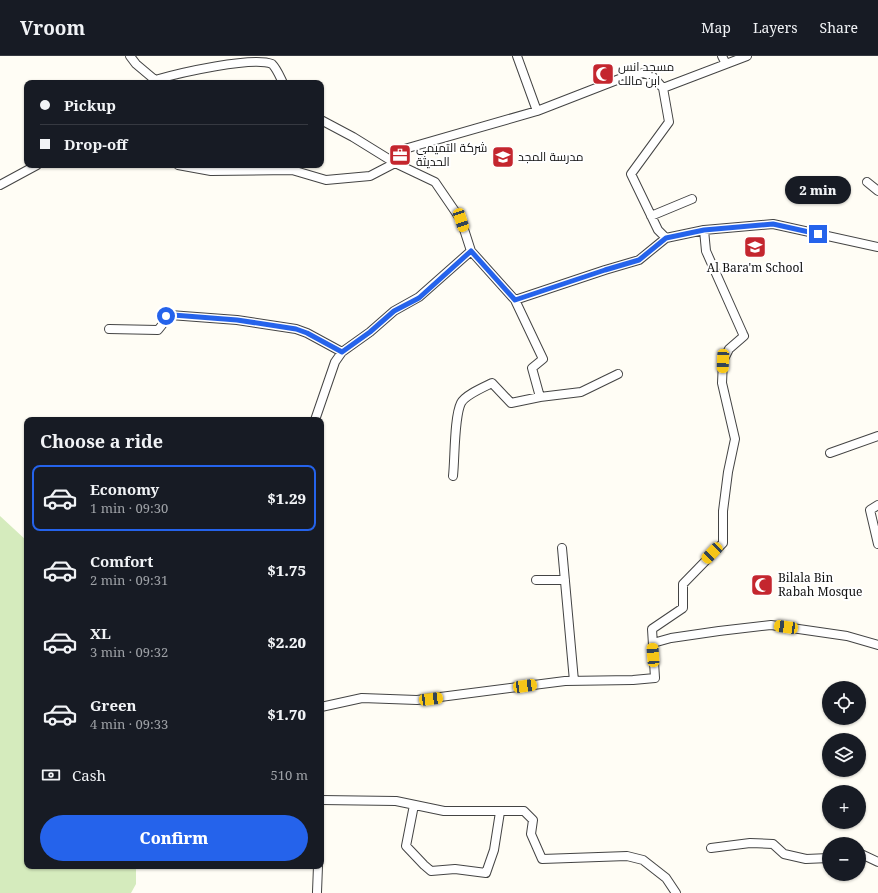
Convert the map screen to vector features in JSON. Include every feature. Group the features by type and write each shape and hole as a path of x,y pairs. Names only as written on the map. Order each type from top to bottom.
{"street":[{"path":"130,56 136,64 154,80"},
{"path":"517,56 537,111"},
{"path":"663,88 724,60 747,56"},
{"path":"158,80 208,64 238,58 258,57 272,64 281,80"},
{"path":"194,168 211,171 292,170 326,180 370,176 395,163 401,150 537,111 622,78 642,73 652,76 663,88 669,122 631,174 658,230 666,238"},
{"path":"324,122 353,137 395,163 435,182 461,220 471,251 515,300 543,359 532,368 540,397"},
{"path":"0,185 31,168"},
{"path":"867,182 878,190"},
{"path":"651,216 692,199"},
{"path":"515,300 639,260 666,238 704,230 773,224 878,247"},
{"path":"324,705 362,698 417,700 574,681 655,678 652,628 683,608 682,584 722,543 723,511 728,472 735,439 722,383 723,361 730,349 744,336 706,251 704,230"},
{"path":"316,417 335,362 342,352 370,332 394,311 419,298 471,251"},
{"path":"109,329 158,330 162,325 164,318 170,315 237,320 296,329 307,333 342,352"},
{"path":"453,476 458,417 462,402 476,391 492,383 511,403 540,397 581,392 618,374"},
{"path":"830,453 878,436"},
{"path":"878,504 870,510 878,544"},
{"path":"562,548 574,681"},
{"path":"536,580 565,580"},
{"path":"653,643 671,638 771,625 847,636 878,645"},
{"path":"324,800 396,801 444,811 524,811 533,820 531,834 542,859 627,856 643,860 666,878 676,893"},
{"path":"414,805 406,846 431,871 455,869 486,873 494,850 500,812"},
{"path":"711,848 750,843 773,844 784,854 806,859 822,859"},
{"path":"866,856 878,862"},
{"path":"317,892 318,869"}],"green space":[{"path":"0,516 24,538 24,869 136,869 136,884 131,893 0,893"}],"place":[{"name":"مسجد انس ابن مالك","path":"603,74"},
{"name":"شركة التميمي الحديثة","path":"400,155"},
{"name":"مدرسة المجد","path":"503,157"},
{"name":"Al Bara'm School","path":"755,247"},
{"name":"Bilala Bin Rabah Mosque","path":"762,585"}],"route":[{"path":"166,316 173,315 237,320 296,329 307,333 342,352 370,332 394,311 419,298 471,251 515,300 639,260 666,238 704,230 773,224 818,234"}]}
